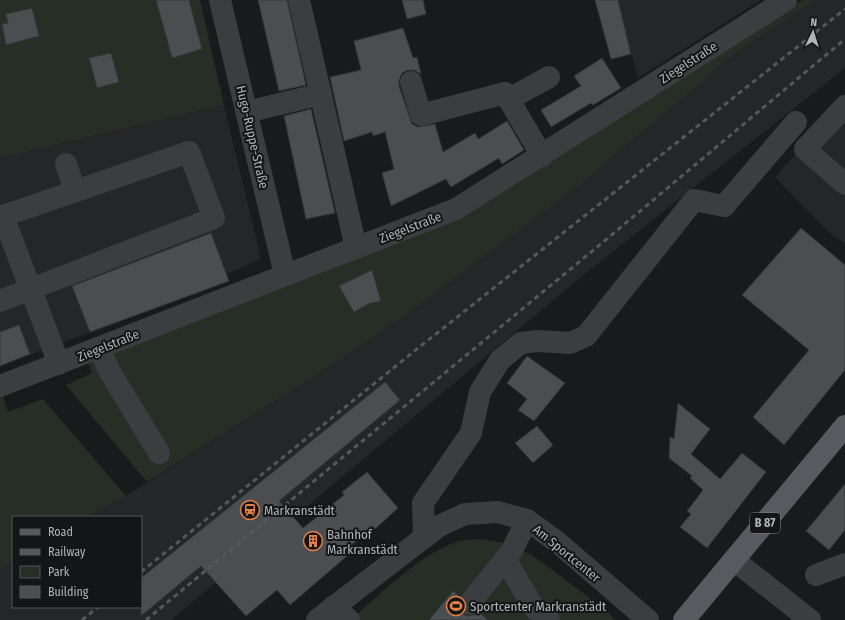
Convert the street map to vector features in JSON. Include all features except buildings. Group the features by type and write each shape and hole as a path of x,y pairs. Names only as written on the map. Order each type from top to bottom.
{"main road":[{"name":"B 87","path":"684,620 845,426"}],"street":[{"name":"Hugo-Ruppe-Straße","path":"220,0 285,275"},
{"path":"299,0 356,248"},
{"name":"Ziegelstraße","path":"0,386 456,209 542,156 782,1"},
{"path":"509,99 549,77"},
{"path":"411,82 421,115 505,93 542,156"},
{"path":"247,112 321,94"},
{"path":"845,106 805,149 845,184"},
{"path":"424,538 424,504 471,433 480,392 500,360 521,343 538,341 570,343 586,336 694,200 724,206 796,122"},
{"path":"0,301 31,290 214,218 189,152 2,216 31,290 59,364"},
{"path":"66,164 75,191"},
{"path":"99,348 110,372 159,453"},
{"name":"Am Sportcenter","path":"317,620 342,613 439,526 465,514 497,512 527,520 556,542 648,620"},
{"path":"469,604 511,552 527,520"},
{"path":"505,559 534,608 549,620"},
{"path":"734,560 810,620"},
{"path":"816,575 845,564"}],"shaded area":[{"path":"618,0 761,0 638,78"},
{"path":"816,0 845,0 845,68 586,273 171,620 0,620 0,569 12,563 12,608 142,608 142,516 89,516 126,496 329,367 410,312 582,183 736,53"},
{"path":"845,100 845,244 826,230 775,177"},
{"path":"224,105 261,259 227,274 229,281 0,366 0,158"}],"green space":[{"path":"0,0 200,0 224,105 0,158"},
{"path":"803,0 816,0 736,53 582,183 410,312 329,367 147,482 66,385 92,373 88,363 322,273 460,216 511,182"},
{"path":"2,394 8,412 43,399 126,496 89,516 12,516 12,563 0,569 0,395"},
{"path":"468,539 482,539 500,542 532,555 606,610 615,620 351,620 374,598 417,563 446,546"}],"railway":[{"path":"142,571 422,345 845,9"},
{"path":"146,620 602,243 845,39"},
{"path":"82,620 97,608"}],"place":[{"name":"Markranstädt","path":"250,510"},
{"name":"Bahnhof Markranstädt","path":"313,541"},
{"name":"Sportcenter Markranstädt","path":"456,606"}]}
